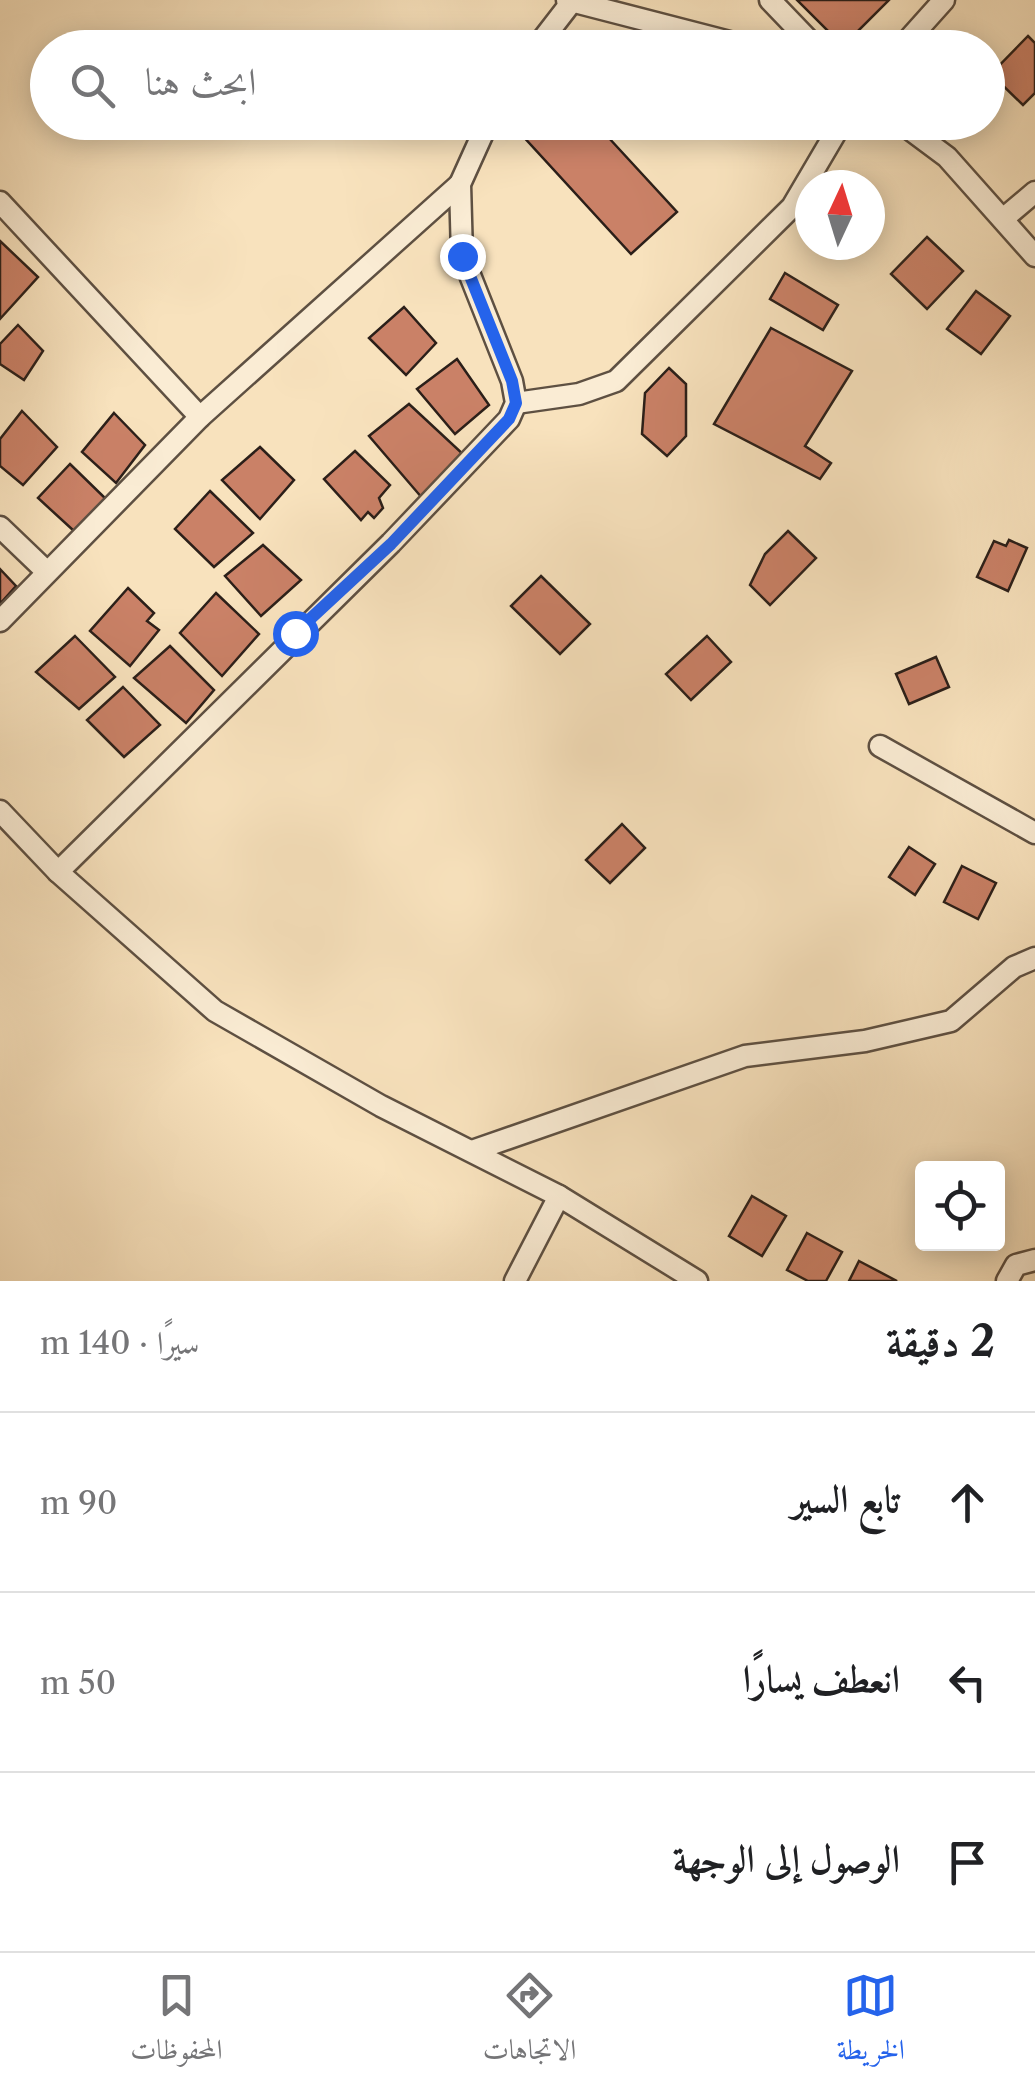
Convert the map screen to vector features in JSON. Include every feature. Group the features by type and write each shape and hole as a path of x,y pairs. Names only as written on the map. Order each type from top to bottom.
{"street":[{"path":"770,0 799,30"},
{"path":"917,30 944,0"},
{"path":"549,30 569,2 681,30"},
{"path":"0,621 200,417 460,184 480,140"},
{"path":"516,403 578,394 616,381 792,207 831,140"},
{"path":"924,140 947,157 1035,256"},
{"path":"58,872 391,544 509,419 516,403 512,381 462,256 460,184"},
{"path":"1003,219 1035,192"},
{"path":"0,202 200,417"},
{"path":"0,527 47,572"},
{"path":"880,746 1035,834"},
{"path":"0,811 58,872 214,1011 381,1106 559,1196 697,1281"},
{"path":"472,1151 744,1056 865,1041 951,1021 1014,967 1035,958"},
{"path":"516,1281 559,1196"},
{"path":"1007,1281 1016,1264 1035,1260"}],"building":[{"path":"797,0 889,0 859,30 827,30"},
{"path":"1028,36 1035,43 1035,93 1023,105 1005,88 1005,60"},
{"path":"526,140 611,140 677,212 631,254"},
{"path":"927,237 963,271 927,309 891,274"},
{"path":"0,241 38,277 0,319"},
{"path":"785,273 838,305 823,330 770,299"},
{"path":"976,291 1010,316 981,354 947,329"},
{"path":"404,307 436,343 406,375 369,338"},
{"path":"18,325 43,351 24,380 0,364 0,344"},
{"path":"771,328 852,371 805,446 831,463 820,479 714,424"},
{"path":"457,359 489,405 455,434 417,389"},
{"path":"669,368 686,384 686,436 667,456 642,434 645,393"},
{"path":"409,404 465,456 423,499 369,436"},
{"path":"22,411 57,447 23,485 0,466 0,439"},
{"path":"114,413 145,445 116,483 82,452"},
{"path":"260,447 294,480 260,519 222,480"},
{"path":"355,451 390,485 379,498 383,508 374,518 368,512 361,520 324,479"},
{"path":"70,464 107,500 74,531 38,498"},
{"path":"210,491 253,533 214,567 175,529"},
{"path":"788,531 816,558 770,605 750,585 765,554"},
{"path":"1009,540 1027,548 1008,591 977,577 994,541 1006,546"},
{"path":"263,545 301,580 261,616 225,576"},
{"path":"0,569 16,586 0,604"},
{"path":"541,576 590,624 560,654 511,606"},
{"path":"128,588 154,613 147,621 159,630 130,666 90,631"},
{"path":"216,593 259,634 222,676 180,633"},
{"path":"75,636 115,677 79,709 36,672"},
{"path":"707,636 731,662 691,700 666,674"},
{"path":"170,646 214,690 186,723 134,678"},
{"path":"936,657 949,687 909,704 896,674"},
{"path":"123,687 160,725 124,757 87,720"},
{"path":"622,824 645,848 610,883 586,860"},
{"path":"909,847 935,864 915,895 889,877"},
{"path":"962,866 996,883 978,919 944,902"},
{"path":"752,1196 786,1216 762,1256 729,1236"},
{"path":"807,1233 842,1252 826,1281 808,1281 787,1270"},
{"path":"859,1261 897,1281 849,1281"}],"route":[{"path":"295,633 391,544 509,419 516,403 512,381 462,256"}]}
